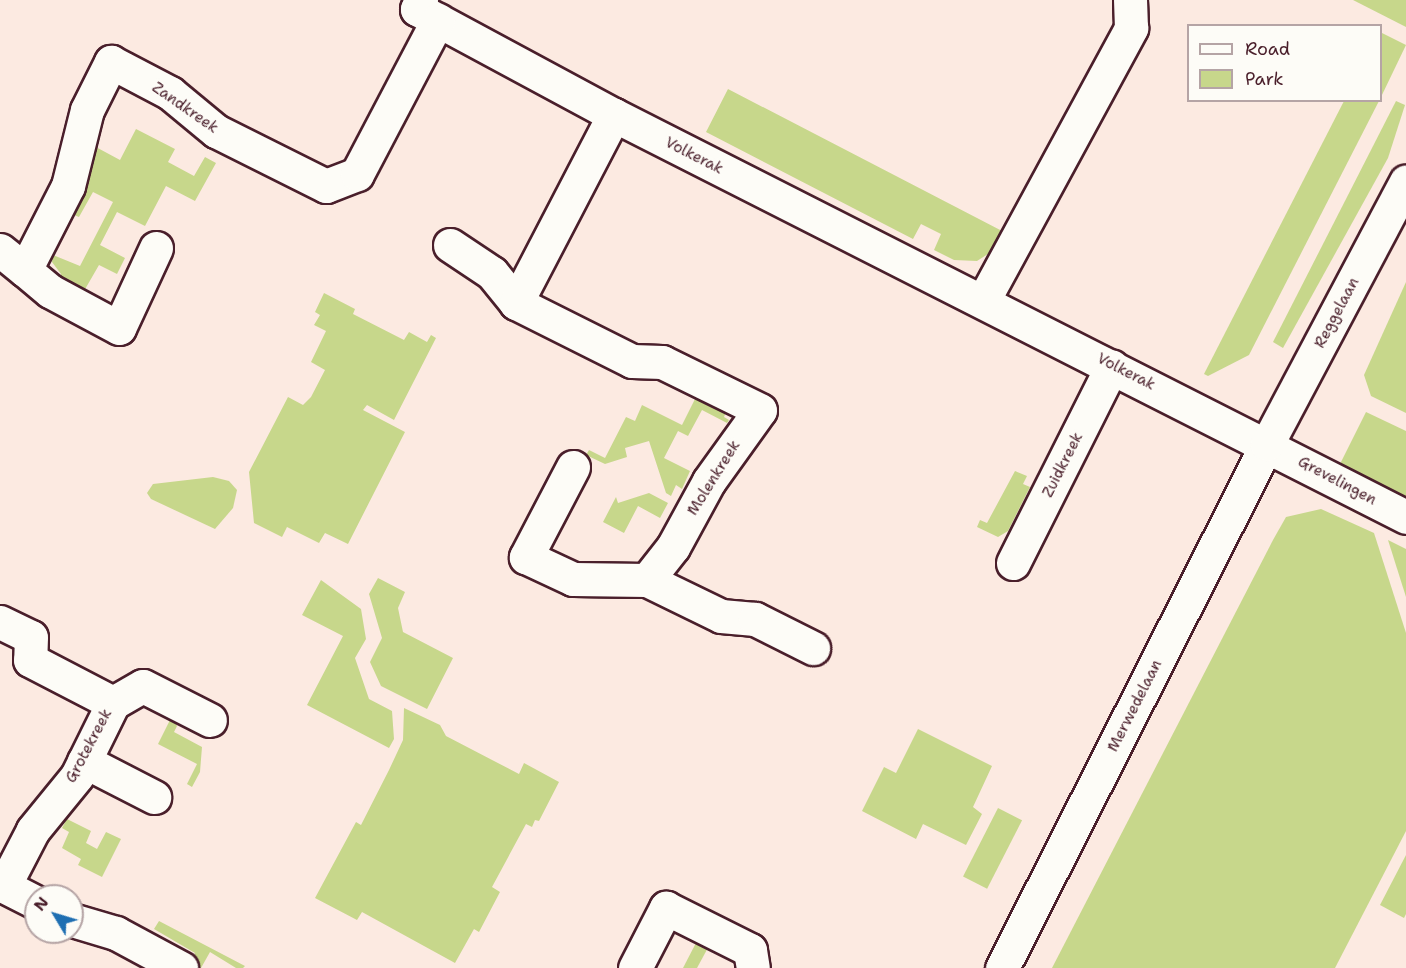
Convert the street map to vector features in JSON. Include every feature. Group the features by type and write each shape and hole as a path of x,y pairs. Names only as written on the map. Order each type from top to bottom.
{"street":[{"path":"983,301 1131,28 1129,1"},
{"name":"Volkerak","path":"430,10 614,115 1267,444"},
{"name":"Zandkreek","path":"25,270 68,186 87,110 111,62 170,93 216,131 326,186 357,174 430,10"},
{"path":"516,303 614,115"},
{"name":"Reggelaan","path":"1267,444 1406,181"},
{"name":"Molenkreek","path":"450,245 492,273 516,303 632,361 662,362 760,410 709,481 673,547 647,580"},
{"path":"0,250 50,291 119,328 156,248"},
{"name":"Zuidkreek","path":"1013,563 1112,366"},
{"name":"Grevelingen","path":"1267,444 1406,517"},
{"name":"Merwedelaan","path":"1002,968 1267,444"},
{"path":"573,467 526,556 573,579 647,580 721,616 755,619 813,648"},
{"name":"Grotekreek","path":"0,622 31,637 30,660 112,703 77,776 33,830 4,886 24,896"},
{"path":"112,703 143,686 210,720"},
{"path":"84,761 154,797"},
{"path":"635,968 666,908 750,950 753,968"},
{"path":"84,924 116,933 181,968"}],"green space":[{"path":"1353,0 1406,0 1406,27"},
{"path":"1382,33 1406,45 1382,95"},
{"path":"728,89 1004,232 991,252 977,261 954,260 934,250 941,234 921,224 913,239 706,132"},
{"path":"1396,101 1405,105 1388,158 1283,348 1273,342"},
{"path":"1343,102 1378,102 1249,355 1208,376 1204,374"},
{"path":"136,129 175,149 168,162 194,176 205,157 216,163 195,201 166,186 145,226 117,212 100,245 125,258 117,274 99,265 84,291 59,278 61,274 52,262 53,255 80,266 113,202 93,192 79,217 74,215 91,173 88,164 94,146 120,160"},
{"path":"1406,282 1406,413 1371,396 1364,375"},
{"path":"324,293 355,309 353,314 404,340 409,332 427,342 431,335 436,338 394,420 367,405 363,410 405,432 348,544 325,533 319,543 287,527 282,537 254,523 249,472 288,397 303,405 311,397 325,370 311,362 326,331 314,325 320,315 315,312"},
{"path":"696,397 726,412 724,417 729,420 727,423 702,410 688,436 678,431 664,458 690,471 682,489 676,485 671,496 666,493 649,441 625,448 627,457 605,464 586,455 589,450 605,458 626,417 635,421 642,405 682,425"},
{"path":"1366,412 1406,431 1406,497 1340,464"},
{"path":"1015,471 1027,476 1023,484 1030,487 1008,531 998,537 977,527 980,520 987,523"},
{"path":"213,477 229,481 237,490 233,508 215,529 151,499 147,493 153,484"},
{"path":"649,493 668,503 660,518 638,506 624,533 603,522 616,497 618,503"},
{"path":"1321,509 1374,533 1406,633 1406,831 1335,968 1052,968 1286,517"},
{"path":"1388,540 1406,549 1406,597"},
{"path":"378,578 405,592 398,608 403,632 453,658 427,709 381,686 370,662 382,638 369,594"},
{"path":"321,580 361,609 366,639 355,658 369,699 392,711 394,739 389,748 307,705 343,636 302,615"},
{"path":"404,708 440,725 446,736 519,774 524,763 559,782 539,821 535,820 532,827 526,824 492,887 500,892 479,932 474,929 455,963 362,912 357,920 315,898 356,822 361,825 389,770 403,740"},
{"path":"172,716 177,726 174,732 202,747 200,772 192,787 187,784 197,764 158,744"},
{"path":"918,729 992,766 973,807 982,814 966,845 923,824 916,839 862,811 884,767 896,773"},
{"path":"998,808 1022,820 987,889 963,877"},
{"path":"67,819 91,831 86,843 97,849 106,832 121,839 102,877 78,865 81,859 62,848 69,832 62,828"},
{"path":"1406,855 1406,914 1404,918 1380,905"},
{"path":"159,921 245,966 236,968 210,952 201,968 196,967 199,962 193,958 195,953 154,929"},
{"path":"698,939 710,944 697,968 683,968"}]}
